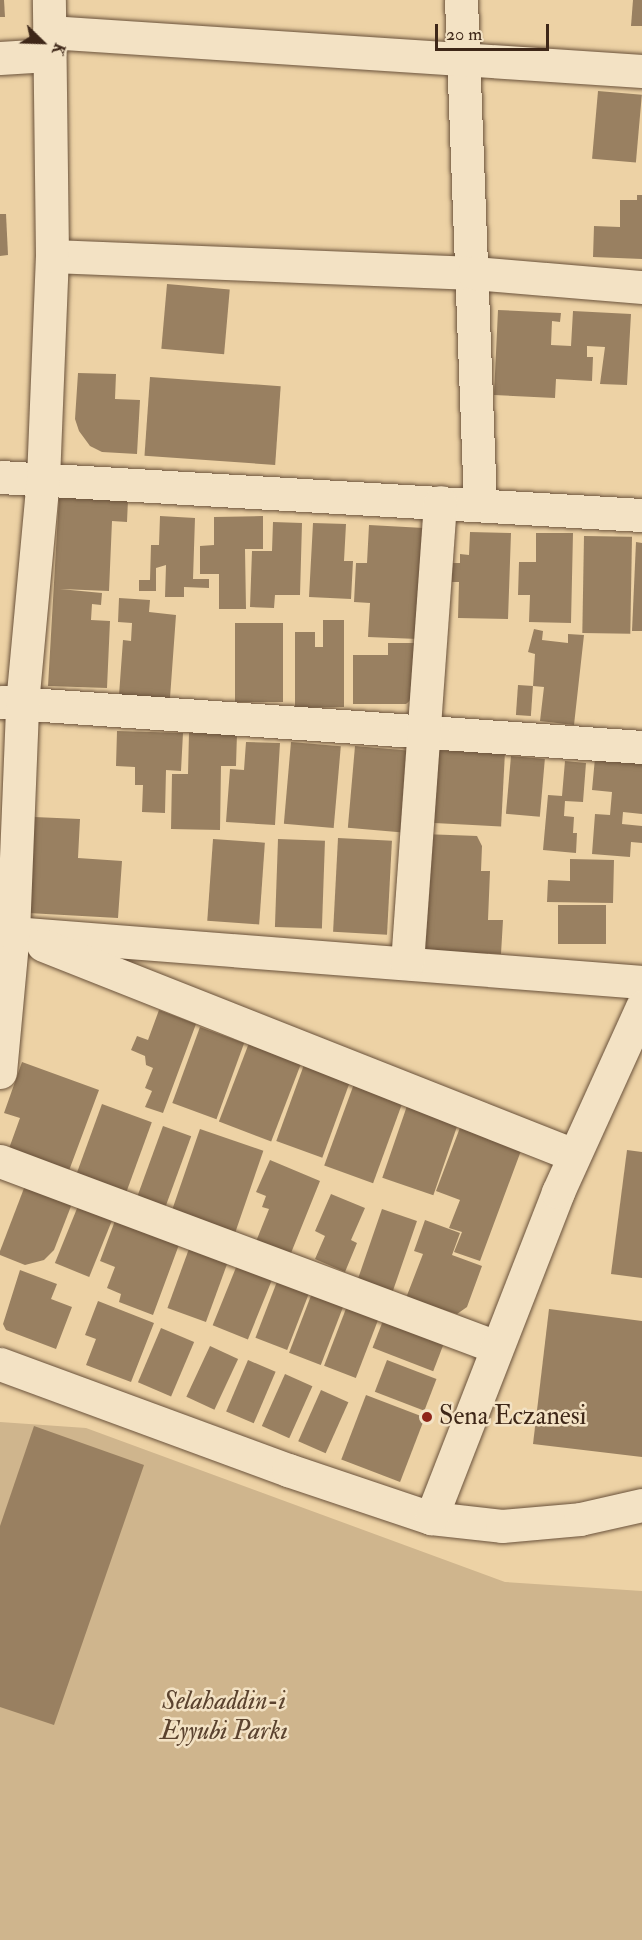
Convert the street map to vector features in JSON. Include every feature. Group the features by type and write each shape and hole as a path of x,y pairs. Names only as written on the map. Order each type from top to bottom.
{"street":[{"path":"0,1072 7,933 11,703 43,479 52,256 49,0"},
{"path":"461,0 474,273 480,504"},
{"path":"0,58 49,44 462,58 642,71"},
{"path":"52,256 474,273 642,287"},
{"path":"0,477 642,515"},
{"path":"406,963 440,502"},
{"path":"11,703 642,747"},
{"path":"7,933 642,982"},
{"path":"7,933 574,1155"},
{"path":"430,1518 574,1155 642,1007"},
{"path":"0,1161 496,1347"},
{"path":"0,1364 288,1470 430,1518 502,1526 580,1519 642,1505"}],"green space":[{"name":"Selahaddin-i Eyyubi Parkı","path":"0,1422 86,1428 505,1582 642,1591 642,1940 0,1940"}],"building":[{"path":"0,0 4,0 5,17 0,17"},
{"path":"633,0 642,0 642,26 631,26"},
{"path":"598,91 642,95 636,163 592,159"},
{"path":"637,195 642,195 642,259 593,257 594,226 620,227 620,200 637,200"},
{"path":"0,214 6,214 8,255 0,256"},
{"path":"167,284 230,289 224,354 161,349"},
{"path":"498,310 561,313 560,322 552,321 551,345 571,346 573,311 631,314 627,385 600,384 605,347 587,346 587,357 593,357 592,381 556,379 555,398 494,395"},
{"path":"78,373 116,374 115,399 140,400 137,454 102,452 90,446 79,431 75,419"},
{"path":"150,377 281,386 275,465 144,456"},
{"path":"59,497 128,500 127,522 112,521 109,591 60,589 102,593 101,605 92,604 91,620 110,621 107,688 48,686"},
{"path":"160,516 195,518 193,579 209,579 209,588 184,587 184,597 165,597 166,565 156,568 156,591 139,591 139,580 150,580 151,545 159,545"},
{"path":"263,516 263,549 245,549 246,609 219,609 219,574 200,574 200,546 214,545 214,517"},
{"path":"273,522 302,523 300,595 275,595 274,608 250,607 252,551 272,551"},
{"path":"313,523 346,524 344,561 353,561 351,599 309,597"},
{"path":"369,525 424,528 418,639 368,637 370,603 354,602 356,563 367,563"},
{"path":"470,532 511,533 508,619 458,618 459,582 452,582 452,563 460,563 460,554 469,555"},
{"path":"536,533 573,533 571,623 529,622 530,595 518,595 519,562 536,562"},
{"path":"584,536 632,537 630,634 582,633"},
{"path":"636,542 642,543 642,631 632,631"},
{"path":"119,598 150,600 149,612 176,615 170,698 119,695 123,640 131,641 132,623 118,622"},
{"path":"323,620 344,620 344,707 295,708 295,632 315,632 315,647 323,647"},
{"path":"235,623 283,623 283,702 235,702"},
{"path":"534,629 543,631 542,640 568,643 568,634 584,635 574,725 540,721 544,687 533,686 535,654 528,652"},
{"path":"388,643 414,643 414,697 406,704 353,704 353,655 388,655"},
{"path":"518,685 533,686 531,716 516,715"},
{"path":"117,731 183,733 181,771 166,770 165,813 142,812 143,785 135,785 135,767 116,766"},
{"path":"189,733 237,733 236,766 221,766 220,830 171,829 172,774 188,774"},
{"path":"246,742 280,743 275,825 226,822 230,769 244,770"},
{"path":"291,742 341,746 334,828 284,824"},
{"path":"355,746 416,751 409,833 348,828"},
{"path":"438,750 505,754 501,826 434,823"},
{"path":"511,756 545,759 540,817 506,814"},
{"path":"595,758 642,762 642,814 623,812 622,824 642,826 642,843 631,842 630,857 592,854 595,814 610,815 612,792 592,790"},
{"path":"565,761 586,763 583,802 565,801 564,816 574,817 573,833 577,833 576,853 543,850 548,795 562,796"},
{"path":"34,817 80,819 78,858 122,861 118,918 28,913"},
{"path":"423,834 477,836 482,846 481,871 490,871 488,920 503,920 501,954 419,951"},
{"path":"338,838 392,841 387,935 333,932"},
{"path":"213,839 265,843 259,924 207,921"},
{"path":"278,839 325,841 322,929 275,927"},
{"path":"570,859 614,860 613,903 547,902 548,880 570,881"},
{"path":"558,905 606,905 606,944 558,944"},
{"path":"159,1010 196,1024 163,1113 145,1107 152,1091 145,1088 153,1068 146,1065 145,1056 131,1050 137,1036 148,1040"},
{"path":"200,1027 244,1043 216,1119 172,1103"},
{"path":"249,1043 301,1063 271,1141 219,1121"},
{"path":"22,1062 99,1090 67,1176 7,1154 20,1118 4,1113"},
{"path":"305,1062 351,1079 322,1158 276,1141"},
{"path":"355,1081 404,1099 373,1183 324,1166"},
{"path":"408,1103 459,1121 433,1195 382,1178"},
{"path":"102,1104 152,1122 124,1198 74,1180"},
{"path":"461,1125 522,1148 480,1261 454,1252 462,1232 449,1228 460,1200 436,1191"},
{"path":"163,1126 191,1136 165,1209 137,1198"},
{"path":"200,1129 263,1151 234,1236 171,1214"},
{"path":"627,1150 642,1152 642,1278 611,1274"},
{"path":"270,1160 320,1181 289,1258 255,1244 269,1209 262,1207 266,1196 256,1192"},
{"path":"26,1183 73,1201 54,1250 44,1260 25,1265 0,1255 0,1251"},
{"path":"331,1194 365,1208 351,1240 357,1243 345,1272 315,1259 325,1236 315,1231"},
{"path":"80,1201 114,1215 89,1277 55,1263"},
{"path":"382,1209 417,1221 392,1294 357,1282"},
{"path":"116,1218 180,1242 153,1315 119,1302 121,1294 107,1288 115,1267 100,1261"},
{"path":"425,1220 460,1233 452,1255 482,1266 467,1307 457,1314 406,1298 423,1254 414,1251"},
{"path":"190,1246 229,1260 206,1322 167,1308"},
{"path":"237,1265 272,1279 248,1340 213,1325"},
{"path":"20,1270 57,1284 51,1299 72,1307 56,1349 6,1330 3,1324"},
{"path":"278,1279 310,1291 287,1350 255,1338"},
{"path":"312,1293 344,1305 321,1365 289,1353"},
{"path":"98,1301 154,1323 131,1382 86,1365 96,1339 85,1335"},
{"path":"347,1306 379,1318 356,1378 324,1366"},
{"path":"549,1309 642,1321 642,1457 533,1444"},
{"path":"384,1318 445,1341 433,1371 373,1348"},
{"path":"161,1328 194,1342 171,1396 138,1382"},
{"path":"210,1346 238,1359 214,1410 186,1397"},
{"path":"248,1360 276,1372 254,1423 226,1412"},
{"path":"387,1360 436,1379 424,1411 375,1392"},
{"path":"285,1374 312,1386 289,1438 262,1426"},
{"path":"321,1390 348,1402 326,1453 298,1441"},
{"path":"366,1395 425,1418 400,1482 341,1459"},
{"path":"34,1426 144,1465 54,1725 0,1707 0,1526"}],"place":[{"name":"Sena Eczanesi","path":"427,1417"}]}
